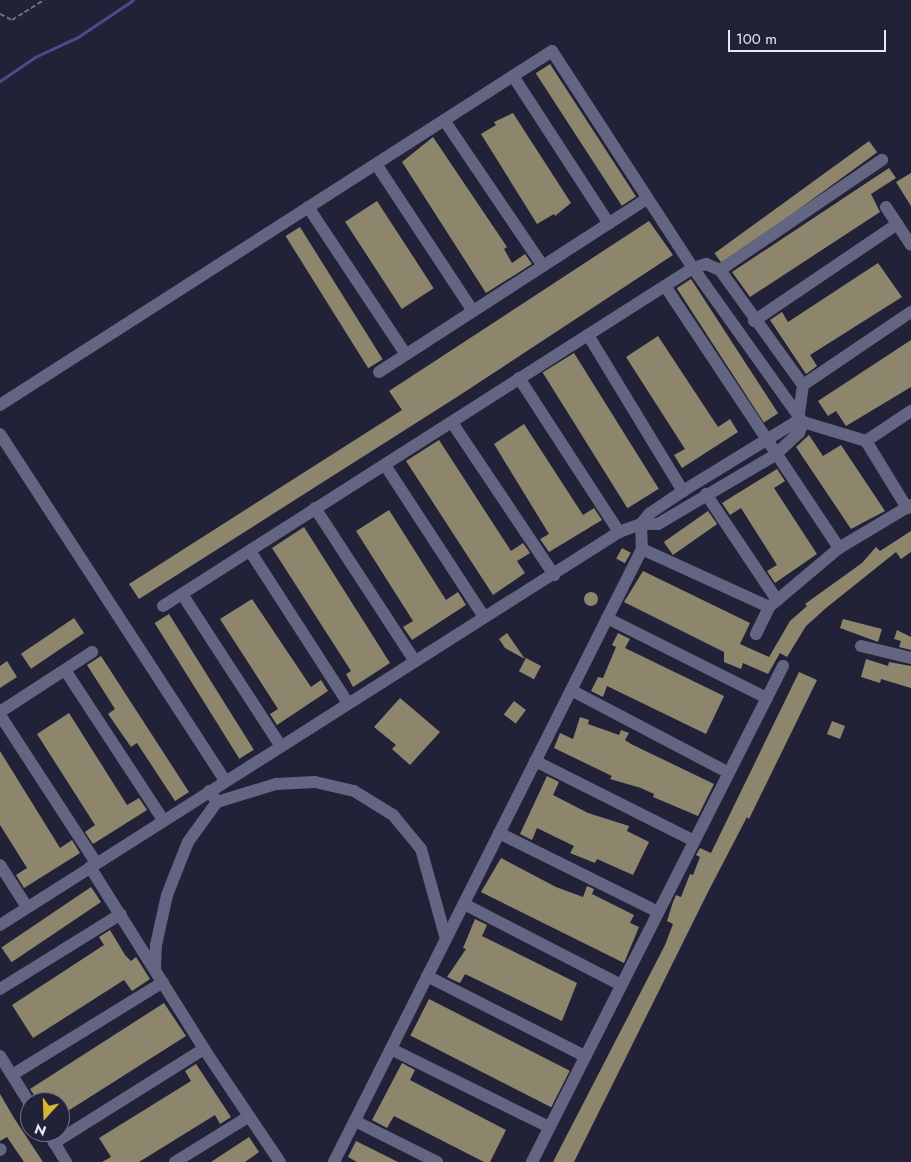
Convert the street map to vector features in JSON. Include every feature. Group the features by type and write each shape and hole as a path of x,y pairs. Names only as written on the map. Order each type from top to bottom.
{"street":[{"path":"0,405 552,51 693,268 801,418 866,441 909,506 839,548 773,604 756,634"},
{"path":"513,76 609,224"},
{"path":"444,120 543,266"},
{"path":"720,270 882,160"},
{"path":"376,164 473,311"},
{"path":"379,372 404,353 473,311 648,198"},
{"path":"886,207 911,245"},
{"path":"308,208 404,353"},
{"path":"754,321 898,224"},
{"path":"0,925 414,660 554,575 619,532 641,524 658,524 775,455 799,433 803,385 754,321 720,270 706,264 693,268 519,378 453,424 315,508 250,552 163,606"},
{"path":"665,286 766,443 839,548"},
{"path":"803,385 911,312"},
{"path":"588,335 683,491"},
{"path":"519,378 619,532"},
{"path":"866,441 911,411"},
{"path":"334,1162 642,549 641,524 650,513 683,491 766,443 801,418"},
{"path":"453,424 554,575"},
{"path":"0,434 225,780"},
{"path":"385,465 484,617"},
{"path":"706,494 773,604"},
{"path":"315,508 414,660"},
{"path":"642,549 773,604"},
{"path":"250,552 348,703"},
{"path":"182,594 280,746"},
{"path":"607,618 767,698"},
{"path":"861,646 911,658"},
{"path":"92,652 0,714 204,1049 280,1162"},
{"path":"532,1162 783,666"},
{"path":"65,670 163,820"},
{"path":"571,690 729,773"},
{"path":"535,761 694,841"},
{"path":"155,970 156,945 167,895 188,842 217,802 276,784 316,782 354,791 393,815 421,849 446,939"},
{"path":"209,791 217,802"},
{"path":"499,833 658,912"},
{"path":"0,865 27,907"},
{"path":"464,904 622,985"},
{"path":"0,989 121,914"},
{"path":"427,976 585,1056"},
{"path":"12,1075 163,982"},
{"path":"70,1126 204,1049"},
{"path":"391,1049 549,1128"},
{"path":"0,1056 23,1092"},
{"path":"175,1162 248,1117"},
{"path":"355,1121 437,1162"},
{"path":"54,1142 66,1162"}],"path":[{"path":"0,14 12,20 44,0"}],"building":[{"path":"550,64 636,197 622,206 536,73"},
{"path":"513,113 571,203 555,216 554,214 537,224 481,134 496,125 494,122"},
{"path":"433,137 507,247 504,249 512,263 525,254 532,264 486,293 402,162"},
{"path":"869,141 877,152 723,265 714,253"},
{"path":"889,168 896,178 871,194 880,212 750,297 732,272"},
{"path":"911,173 911,206 896,182"},
{"path":"377,201 434,288 402,309 345,222"},
{"path":"649,221 673,255 460,395 139,599 129,584 402,410 389,391"},
{"path":"300,227 383,359 368,368 286,236"},
{"path":"878,263 902,297 810,355 817,366 806,374 770,320 782,312 788,322"},
{"path":"691,279 778,413 764,422 677,288"},
{"path":"658,336 718,427 730,419 738,432 682,468 674,455 685,449 626,357"},
{"path":"911,340 911,387 846,426 836,411 828,416 818,401"},
{"path":"574,353 659,489 627,508 543,373"},
{"path":"524,424 583,515 594,508 602,520 549,552 540,539 549,534 494,444"},
{"path":"809,435 823,456 841,445 885,511 851,529 796,447"},
{"path":"439,440 511,551 523,543 530,553 517,561 525,573 493,595 406,461"},
{"path":"777,469 785,481 774,488 817,554 775,583 767,571 777,565 741,508 730,515 722,503"},
{"path":"389,510 446,600 458,592 466,605 412,640 403,627 413,621 356,531"},
{"path":"708,511 717,524 673,555 664,542"},
{"path":"304,527 390,663 353,687 346,674 351,671 272,548"},
{"path":"911,531 911,552 901,559 896,552 826,608 806,626 787,657 780,653 768,674 743,663 741,669 724,662 724,652 624,602 643,571 750,623 740,644 769,657 790,621 807,606 805,604 862,563 876,547 880,551"},
{"path":"622,548 631,553 625,563 616,558"},
{"path":"591,592 596,594 598,599 596,604 591,606 586,604 584,599 586,594"},
{"path":"252,599 311,687 321,680 328,691 277,725 270,714 278,709 220,619"},
{"path":"169,614 254,750 239,759 155,623"},
{"path":"74,618 84,633 31,669 21,654"},
{"path":"843,619 882,629 878,642 840,628"},
{"path":"897,630 911,637 911,650 899,647 901,641 894,639"},
{"path":"507,633 525,659 505,648 499,639"},
{"path":"618,633 630,639 625,648 724,696 706,734 607,686 603,697 591,691 598,677 603,678 616,647 612,645"},
{"path":"101,656 189,792 175,801 137,743 131,747 108,714 115,709 87,665"},
{"path":"526,658 541,666 534,679 519,671"},
{"path":"866,659 888,666 889,662 911,666 911,688 881,679 880,683 861,677"},
{"path":"7,661 17,677 0,688 0,666"},
{"path":"799,672 817,680 749,819 747,817 708,892 574,1162 553,1162 665,945 673,924 667,921 673,902 676,895 681,897 690,874 693,875 700,857 696,855 700,848 711,853"},
{"path":"400,698 440,732 410,765 392,749 396,745 374,727"},
{"path":"514,701 526,710 516,724 504,715"},
{"path":"69,713 127,805 139,798 147,810 93,844 85,832 95,825 37,734"},
{"path":"580,717 589,720 588,724 619,735 621,730 629,733 625,740 631,744 714,784 698,816 653,797 654,794 641,788 610,779 612,776 554,748 560,733 573,739"},
{"path":"832,721 845,726 840,739 827,734"},
{"path":"0,751 60,848 72,840 80,853 24,888 16,875 27,868 0,825"},
{"path":"547,776 559,782 553,795 588,813 629,826 627,831 649,842 633,875 597,859 595,863 570,853 574,846 537,828 532,840 520,834"},
{"path":"501,858 556,887 583,897 587,886 594,889 592,894 634,915 630,923 639,927 624,963 481,892"},
{"path":"91,887 101,902 12,962 1,947"},
{"path":"475,919 487,925 482,936 577,983 562,1021 465,974 460,983 447,977 466,949 463,948"},
{"path":"110,930 125,955 131,961 136,957 150,979 132,991 124,980 33,1038 12,1005 104,945 99,937"},
{"path":"429,999 570,1071 551,1107 410,1036"},
{"path":"164,1003 186,1036 70,1110 70,1092 32,1092 30,1089"},
{"path":"402,1063 415,1070 410,1080 506,1130 490,1162 484,1162 394,1116 387,1128 372,1120"},
{"path":"196,1064 231,1117 220,1124 215,1115 139,1162 102,1162 111,1157 99,1138 191,1081 185,1071"},
{"path":"0,1094 20,1127 20,1142 30,1142 43,1162 24,1162 7,1137 0,1141"},
{"path":"249,1137 259,1152 245,1162 211,1162"},
{"path":"356,1141 398,1162 357,1162 348,1157"}],"waterway":[{"path":"0,81 35,57 78,37 133,0"}]}
